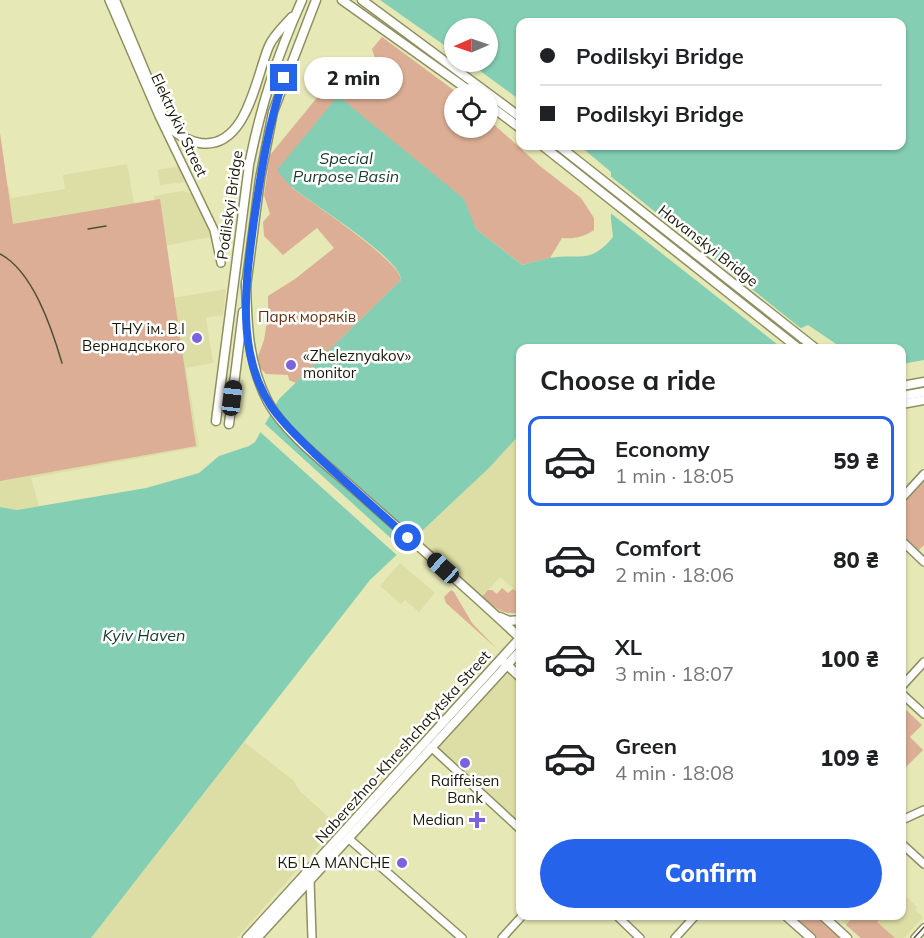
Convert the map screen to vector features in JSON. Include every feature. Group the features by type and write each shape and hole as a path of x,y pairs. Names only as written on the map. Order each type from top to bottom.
{"main road":[{"path":"115,0 166,122 181,136 203,143 212,143 222,139 232,132 244,117 270,44 298,9"},
{"name":"Podilskyi Bridge","path":"216,421 247,176 256,127 272,73 302,0"},
{"name":"Podilskyi Bridge","path":"229,424 260,179 273,112 284,78 316,0"},
{"path":"342,0 460,84"},
{"path":"362,0 516,114"},
{"path":"498,112 516,125"},
{"path":"550,150 583,169"},
{"path":"563,150 583,169"},
{"name":"Havanskyi Bridge","path":"583,169 793,344"},
{"name":"Havanskyi Bridge","path":"583,169 810,344"},
{"name":"Podilskyi Bridge","path":"246,282 247,318 253,362 264,392 279,417 323,461 516,634"},
{"path":"906,385 924,382"},
{"path":"906,395 924,392"},
{"path":"906,403 924,400"},
{"path":"494,614 509,621 516,620"},
{"name":"Naberezhno-Khreshchatytska Street","path":"308,877 348,838 431,747 504,662 516,644"},
{"name":"Naberezhno-Khreshchatytska Street","path":"308,877 504,662 516,654"},
{"path":"504,662 516,673"},
{"path":"247,938 308,877"},
{"path":"257,938 308,877"},
{"path":"791,920 811,938"},
{"path":"827,920 847,938"}],"street":[{"name":"Elektrykiv Street","path":"109,0 159,116 214,230 221,263"},
{"path":"906,494 924,474"},
{"path":"906,545 924,562"},
{"path":"906,682 924,662"},
{"path":"906,698 924,714"},
{"path":"431,747 516,825"},
{"path":"906,818 924,810"},
{"path":"348,838 462,938"},
{"path":"906,848 924,864"},
{"path":"308,877 312,938"},
{"path":"502,938 518,920"},
{"path":"621,920 640,938"},
{"path":"675,938 691,920"},
{"path":"915,938 924,928"}],"shaded area":[{"path":"127,164 135,208 155,204 154,196 182,191 193,194 211,237 164,246 173,298 226,289 223,315 206,318 213,363 186,368 199,447 31,478 39,506 17,510 0,507 0,189 9,187 11,198 65,189 63,175"},
{"path":"181,166 184,182 160,185 158,170"},
{"path":"516,438 516,591 500,577 482,597 415,538 490,467"},
{"path":"400,563 435,593 419,612 405,600 401,604 380,586"},
{"path":"508,673 516,679 516,822 435,747"},
{"path":"244,742 293,780 299,790 337,825 237,938 91,938"},
{"path":"906,896 917,907 915,910 923,917 904,938 861,938 843,922 845,920 906,920"}],"green space":[{"name":"Парк моряків","path":"382,37 445,84 444,138 498,138 498,128 516,144 516,150 522,150 581,198 594,218 594,230 579,237 562,238 550,258 522,265 476,229 471,220 291,187 371,246 397,271 401,280 296,383 289,380 288,375 266,374 258,366 257,359 264,340 268,315 268,296 295,279 334,248 317,228 283,255 264,236 263,222 270,214 264,195 270,155 329,83 340,80 359,83 376,61 372,49"},
{"path":"0,133 13,224 160,199 196,446 0,481"},
{"path":"924,476 924,545 918,551 906,540 906,496"},
{"path":"502,588 508,593 513,589 516,592 516,613 504,612 482,597 488,590 497,594"},
{"path":"451,590 472,623 496,648 446,603 444,597"},
{"path":"906,710 922,725 910,737 923,750 906,767"},
{"path":"797,920 820,920 840,938 817,938"},
{"path":"850,920 879,920 877,922 895,938 861,938 846,925"}],"water":[{"name":"Kyiv Haven","path":"380,0 924,0 924,360 906,363 906,344 836,344 808,325 796,331 782,344 516,344 516,438 490,467 370,580 91,938 0,938 0,507 17,510 146,488 199,473 219,456 249,446 255,442 279,399 401,280 397,270 372,245 293,188 277,170 338,96 464,199 476,229 522,265 549,258 591,255 605,246 613,237 611,172 585,150 906,150 906,18 516,18 516,97 482,72 498,72 498,18 444,18 444,45"}],"pier":[{"path":"609,175 803,330 786,344 777,344 608,211"},
{"path":"263,422 406,552 400,558 259,431"}],"tram line":[{"path":"914,938 924,927"}],"railway":[{"path":"88,229 106,226"},
{"path":"0,254 22,273 40,302 62,363"}],"place":[{"name":"ТНУ ім. В.І Вернадського","path":"197,338"},
{"name":"«Zheleznyakov» monitor","path":"291,365"},
{"name":"Raiffeisen Bank","path":"465,763"},
{"name":"Median","path":"477,820"},
{"name":"КБ LA MANCHE","path":"402,863"}],"route":[{"path":"284,78 264,149 246,282 247,318 253,362 264,392 279,417 323,461 408,538"}],"water label":[{"name":"Special Purpose Basin","path":"346,167"}]}
